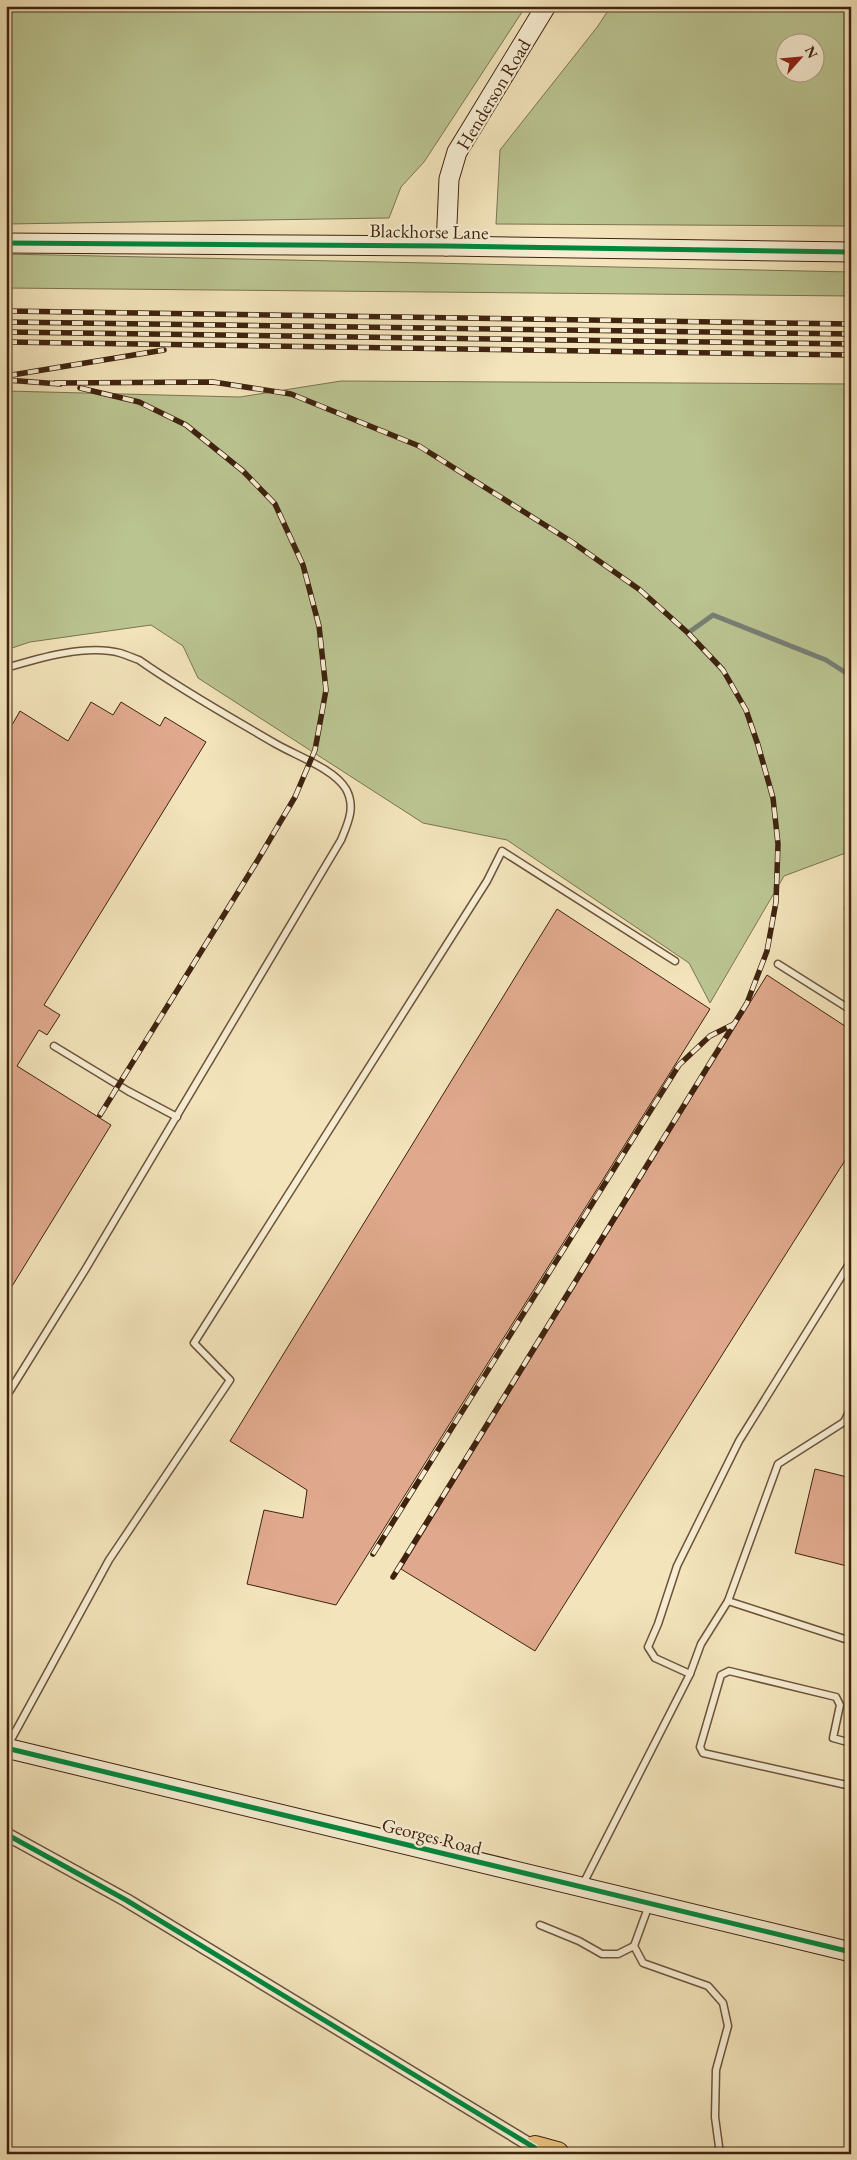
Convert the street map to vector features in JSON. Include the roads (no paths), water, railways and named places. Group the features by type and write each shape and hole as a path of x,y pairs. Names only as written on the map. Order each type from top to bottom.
{"street":[{"name":"Henderson Road","path":"446,246 449,179 457,152 546,6"},
{"name":"Blackhorse Lane","path":"6,242 851,252"},
{"name":"Georges Road","path":"6,1748 851,1952"},
{"path":"6,1834 126,1900 544,2152"}],"lane":[{"path":"6,668 68,653 99,651 120,653 138,660 248,728 329,772 341,782 347,791 352,806 350,819 341,840 85,1270 6,1397"},
{"path":"6,1748 109,1560 230,1380 194,1343 487,881 502,851 675,962"},
{"path":"778,964 851,1010"},
{"path":"54,1046 128,1091 177,1117"},
{"path":"690,1674 655,1658 648,1647 658,1624 677,1566 739,1441 851,1261"},
{"path":"581,1887 690,1674 701,1644 728,1601 778,1464 847,1423 851,1408"},
{"path":"728,1601 851,1641"},
{"path":"851,1743 833,1738 840,1705 836,1697 730,1671 721,1675 700,1747 703,1753 851,1786"},
{"path":"540,1925 580,1941 602,1954 618,1954 634,1946 650,1904"},
{"path":"634,1946 643,1963 708,1986 723,2003 728,2026 716,2070 715,2117 720,2154"}],"waterway":[{"path":"688,633 713,615 826,660 851,676"}],"railway":[{"path":"6,311 851,324"},
{"path":"6,322 851,334"},
{"path":"6,332 851,344"},
{"path":"6,342 851,355"},
{"path":"6,376 164,350"},
{"path":"6,380 60,384"},
{"path":"55,383 213,382 291,394 419,446 572,542 640,590 688,633 723,670 746,710 758,745 773,798 778,844 776,902 767,951 747,1003 393,1577"},
{"path":"80,388 139,402 186,425 243,471 275,504 303,565 319,626 326,690 315,750 295,797 100,1115"},
{"path":"373,1554 679,1065 710,1036 734,1024"}]}
